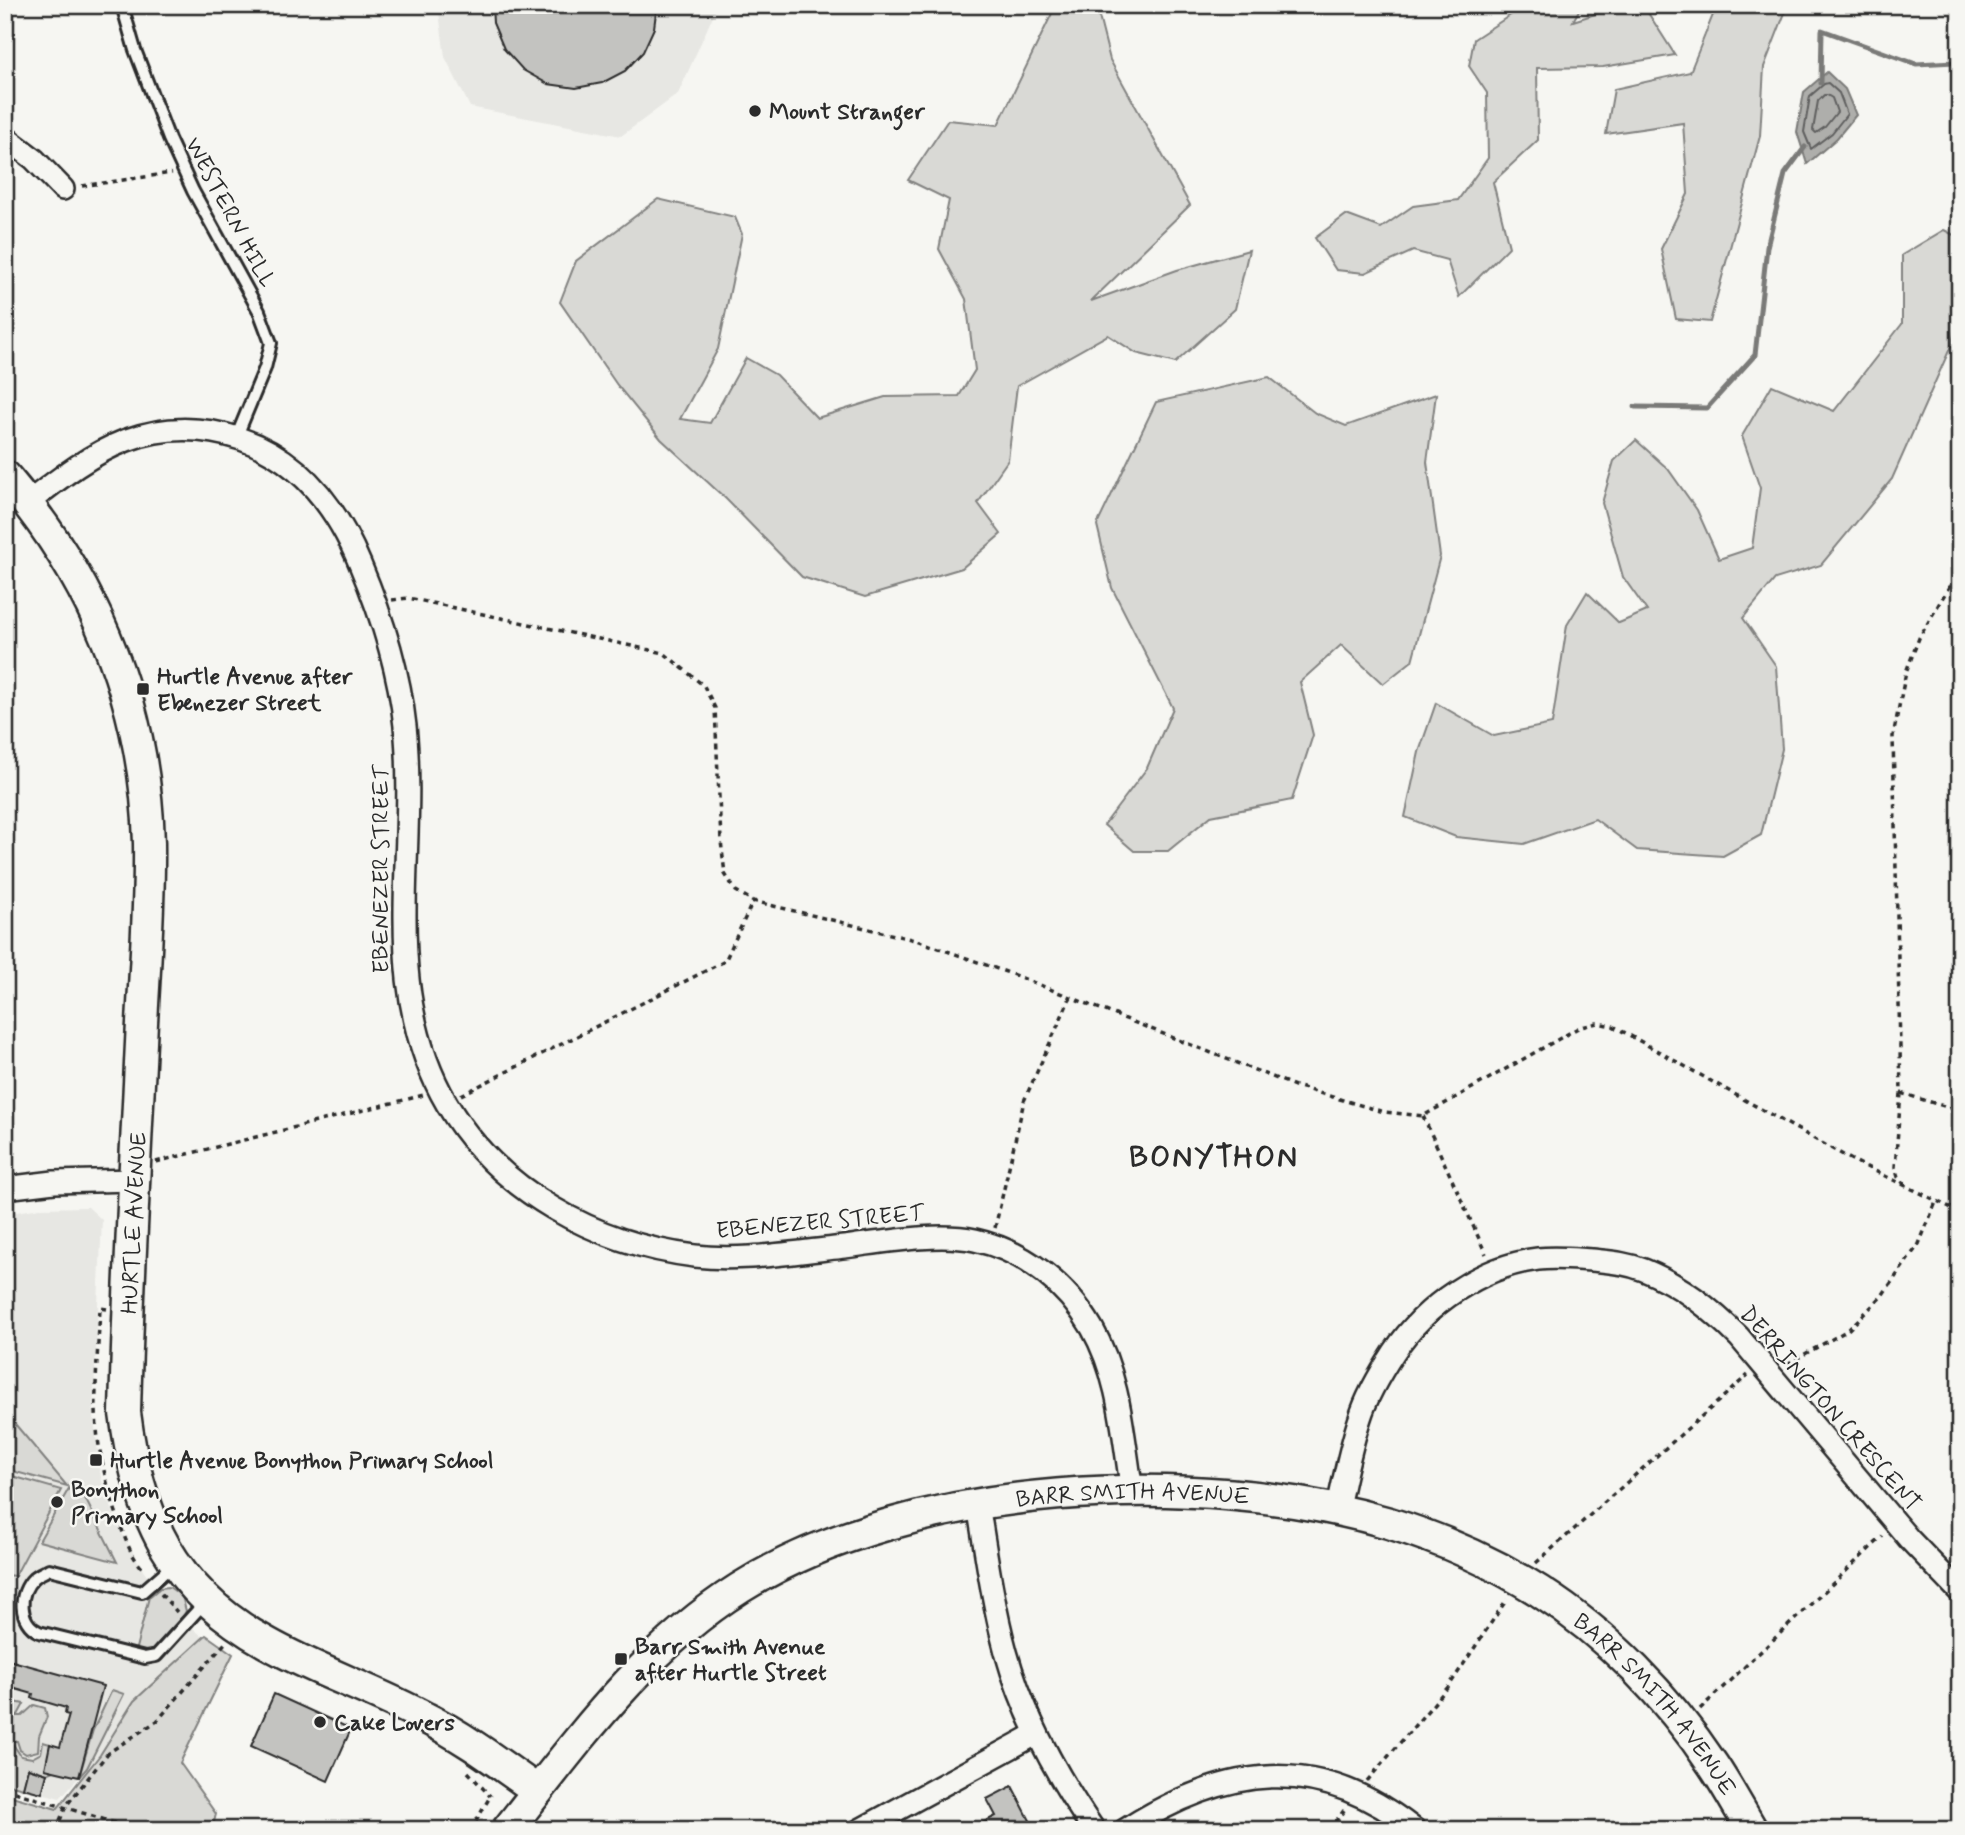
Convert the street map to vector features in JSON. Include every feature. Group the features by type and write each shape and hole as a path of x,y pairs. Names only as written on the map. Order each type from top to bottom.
{"street":[{"path":"5,137 34,159 63,189"},
{"name":"EBENEZER STREET","path":"28,503 90,456 108,447 145,434 183,429 220,433 236,438 272,453 303,475 340,521 377,605 400,696 405,729 408,800 404,950 407,983 421,1046 438,1098 502,1171 540,1201 608,1235 662,1250 699,1256 755,1257 937,1237 974,1240 1009,1251 1041,1270 1069,1296 1092,1329 1109,1366 1115,1387 1132,1491"},
{"name":"HURTLE AVENUE","path":"5,476 28,503 63,553 105,630 125,687 144,778 149,873 143,1172 125,1413 131,1459 143,1502 161,1541 175,1562 227,1618 269,1644 426,1718 475,1746 537,1791"},
{"path":"5,1188 143,1172"},
{"name":"DERRINGTON CRESCENT","path":"1336,1511 1367,1399 1396,1350 1419,1322 1446,1298 1475,1279 1506,1266 1538,1259 1606,1261 1641,1269 1680,1287 1711,1309 1739,1337 1909,1539 1960,1592"},
{"name":"BARR SMITH AVENUE","path":"507,1830 637,1671 687,1626 740,1588 796,1557 894,1522 978,1504 1055,1494 1132,1491 1235,1494 1336,1511 1388,1523 1451,1545 1512,1575 1542,1593 1597,1634 1623,1658 1682,1723 1715,1767 1752,1830"},
{"path":"978,1504 1006,1651 1036,1734 1067,1791 1094,1830"},
{"path":"860,1830 1036,1734"},
{"path":"1125,1830 1154,1811 1194,1792 1214,1785 1276,1776 1317,1780 1336,1785 1392,1811 1415,1830"}],"lane":[{"name":"WESTERN HILL","path":"122,5 149,89 183,171 259,311 271,343 265,368 236,438"},
{"path":"175,1562 142,1592 49,1569 35,1577 25,1590 22,1600 24,1615 31,1628 39,1632 145,1658 156,1656 208,1599"}],"path":[{"path":"63,189 183,171"},
{"path":"1906,1186 1898,1177 1895,1167 1901,1093 1893,736 1906,672 1919,638 1960,568"},
{"path":"377,605 408,598 664,653 687,670 704,686 715,708 725,874 736,891 753,901 919,941 1017,976 1295,1086 1384,1112 1423,1116 1578,1028 1597,1023 1613,1026 1852,1160 1960,1212"},
{"path":"143,1172 438,1098 725,961 753,901"},
{"path":"990,1245 1024,1101 1070,998"},
{"path":"1901,1093 1960,1111"},
{"path":"1423,1116 1494,1272"},
{"path":"1793,1362 1848,1330 1881,1297 1919,1244 1936,1201"},
{"path":"113,1309 100,1308 96,1402 98,1437 109,1493 128,1549 153,1583 188,1622"},
{"path":"1682,1723 1888,1532"},
{"path":"56,1830 65,1808 108,1753 157,1721 230,1638 225,1635"},
{"path":"464,1765 472,1778 490,1796"},
{"path":"472,1830 494,1786"},
{"path":"5,1789 138,1830"}],"shaded area":[{"path":"438,5 715,5 716,9 678,94 621,136 470,107 445,57"},
{"path":"1056,5 1096,5 1110,60 1190,205 1091,301 1177,270 1249,250 1235,309 1175,363 1136,353 1108,335 1017,386 1008,460 978,503 1001,534 962,568 865,597 802,577 726,499 661,439 617,385 560,302 576,261 658,199 735,217 742,234 718,349 680,419 710,423 746,358 776,375 817,418 885,397 959,396 975,370 966,299 939,249 949,200 908,180 948,120 998,125"},
{"path":"1511,5 1582,5 1573,21 1624,5 1643,5 1675,55 1603,67 1537,68 1538,140 1493,182 1509,247 1459,297 1447,260 1413,251 1365,273 1336,270 1315,238 1346,215 1381,228 1413,206 1458,200 1488,158 1487,93 1469,66 1474,39 1512,14"},
{"path":"1717,5 1788,5 1764,67 1760,136 1710,322 1676,319 1661,249 1688,194 1683,123 1606,134 1614,89 1690,72"},
{"path":"1944,230 1960,238 1960,307 1952,344 1892,479 1821,565 1775,579 1743,618 1776,666 1782,749 1761,835 1723,856 1637,850 1595,819 1524,844 1456,837 1405,817 1419,752 1436,703 1494,736 1552,724 1567,625 1587,592 1619,623 1647,611 1623,577 1602,503 1614,461 1636,440 1668,469 1697,510 1719,559 1752,548 1760,488 1742,436 1772,385 1834,411 1902,324 1902,255"},
{"path":"1269,377 1315,413 1346,426 1436,394 1427,462 1440,556 1412,661 1383,684 1341,645 1300,682 1313,735 1292,800 1211,816 1168,851 1134,851 1104,825 1147,768 1173,708 1112,588 1097,525 1156,402"},
{"name":"Bonython Primary School","path":"88,1207 102,1220 93,1411 101,1478 118,1526 144,1572 172,1609 205,1639 60,1798 5,1783 5,1214 40,1208"},
{"path":"5,1412 67,1486 5,1469"},
{"path":"5,1474 61,1490 15,1576 5,1575"},
{"path":"72,1483 79,1486 117,1562 39,1541"},
{"path":"169,1587 182,1596 186,1611 184,1615 153,1649 147,1653 135,1652 149,1597 160,1588"},
{"path":"206,1635 233,1654 180,1763 216,1814 212,1830 5,1830 5,1794 57,1809 100,1755 134,1701"},
{"path":"112,1690 124,1694 87,1768 79,1777 93,1730"},
{"path":"5,1700 24,1704 18,1715 5,1714"},
{"path":"34,1705 45,1708 47,1717 39,1736 38,1751 26,1754 20,1750 17,1741 5,1741 5,1716 22,1716"},
{"path":"43,1742 50,1744 49,1753 58,1755 54,1771 47,1774 29,1768 23,1788 5,1783 5,1744 12,1743 21,1756 32,1758 41,1753"}],"water":[{"path":"1827,72 1845,89 1856,115 1837,138 1807,164 1797,132 1804,92"}],"building":[{"path":"492,5 657,5 654,28 643,52 625,71 602,83 576,88 548,84 523,70 504,49 493,23"},
{"path":"5,1659 103,1686 79,1777 45,1769 50,1744 60,1747 69,1715 65,1714 66,1708 32,1698 33,1694 5,1686"},
{"path":"274,1694 351,1729 328,1781 251,1746"},
{"path":"28,1768 47,1774 42,1793 23,1788"},
{"path":"1012,1786 1035,1830 968,1830 996,1816 987,1799"}],"waterway":[{"path":"1821,83 1822,30 1916,64 1955,62 1960,58"},
{"path":"1635,407 1707,408 1755,355 1767,247 1785,174 1805,147"}],"place":[{"name":"Mount Stranger","path":"755,111"},
{"name":"Hurtle Avenue after Ebenezer Street","path":"143,689"},
{"name":"Hurtle Avenue Bonython Primary School","path":"96,1460"},
{"name":"Bonython Primary School","path":"57,1502"},
{"name":"Barr Smith Avenue after Hurtle Street","path":"621,1659"},
{"name":"Cake Lovers","path":"320,1722"}],"district":[{"name":"BONYTHON","path":"1214,1156"}]}
